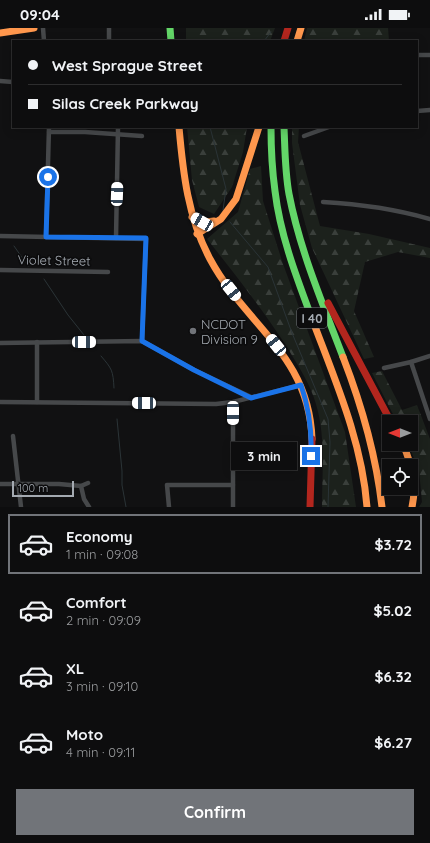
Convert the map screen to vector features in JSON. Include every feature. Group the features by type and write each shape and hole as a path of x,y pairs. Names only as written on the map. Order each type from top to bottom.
{"main road":[{"path":"0,33 34,28"},
{"path":"170,28 171,40"},
{"path":"284,40 288,28"},
{"path":"296,40 301,28"},
{"path":"179,128 186,196 205,252 222,279 286,356 301,385 307,404 311,430 310,507"},
{"path":"198,234 221,219 236,199 259,128"},
{"name":"I 40","path":"271,128 270,145 272,183 280,222 291,261 351,423 361,463 367,507"},
{"name":"I 40","path":"284,128 287,176 293,214 303,250 366,423 375,460 382,507"},
{"path":"192,217 202,222 209,223 221,219"},
{"path":"312,274 387,415"},
{"path":"406,451 413,467 416,493 412,507"}],"street":[{"path":"43,28 44,40"},
{"path":"109,28 109,40"},
{"path":"418,55 430,55"},
{"path":"0,81 12,82"},
{"path":"418,111 430,110"},
{"path":"116,238 118,128"},
{"path":"304,136 326,128"},
{"path":"46,237 49,129 142,136"},
{"path":"323,202 357,204 430,219"},
{"path":"0,236 146,238 142,341"},
{"name":"Violet Street","path":"0,270 108,272"},
{"path":"0,343 142,341 194,370 251,398"},
{"path":"37,342 37,402"},
{"path":"384,368 429,356"},
{"path":"411,362 430,419"},
{"path":"0,402 216,404 251,398 301,385"},
{"path":"233,402 233,507"},
{"path":"13,436 21,507"},
{"path":"0,484 81,486 88,484"},
{"path":"169,507 167,485 233,485"},
{"path":"81,486 84,499 89,507"}],"green space":[{"path":"186,28 275,28 270,40 186,40"},
{"path":"307,28 388,28 389,40 304,40"},
{"path":"187,128 247,128 243,152 232,187 214,214 199,207 192,180"},
{"path":"292,128 299,128 298,142 320,226 369,234 430,248 430,258 398,252 365,262 354,311 374,357 364,359 312,248 300,205 292,143"},
{"path":"261,166 263,201 283,264 345,432 356,507 322,507 323,455 321,429 316,404 307,382 278,333 207,239 238,212 250,169"},
{"path":"382,371 402,410 417,405 430,439 430,507 419,507 422,502 418,459 414,459 411,451 418,451 418,415 393,415 372,373"}],"waterway":[{"path":"265,40 271,32"},
{"path":"210,128 226,189 223,210"},
{"path":"230,222 268,267 292,333 328,419 330,442 328,507"},
{"path":"14,246 28,266"},
{"path":"44,279 68,315 84,335"},
{"path":"101,356 111,370 114,388"},
{"path":"117,419 122,485 126,507"}],"traffic: fast":[{"path":"170,28 171,40"},
{"path":"271,128 271,151 277,207 294,270 311,316"},
{"path":"284,128 285,161 289,194 299,236 343,357"}],"traffic: slow":[{"path":"0,33 34,28"},
{"path":"297,40 301,28"},
{"path":"179,128 182,161 196,228 210,259 225,282 288,362 300,384 308,410 312,439"},
{"path":"197,234 221,219 236,199 259,128"},
{"path":"192,217 206,222 214,221"},
{"path":"311,316 338,386 353,433 364,482 367,507"},
{"path":"343,357 356,394 372,450 382,507"},
{"path":"406,451 414,483 412,507"}],"traffic: jam":[{"path":"284,40 288,28"},
{"path":"328,303 387,415"},
{"path":"310,507 312,439"}],"place":[{"name":"NCDOT Division 9","path":"193,331"}],"route":[{"path":"48,177 46,237 146,238 142,341 194,370 251,398 301,385 305,397 311,430 311,456"}]}
